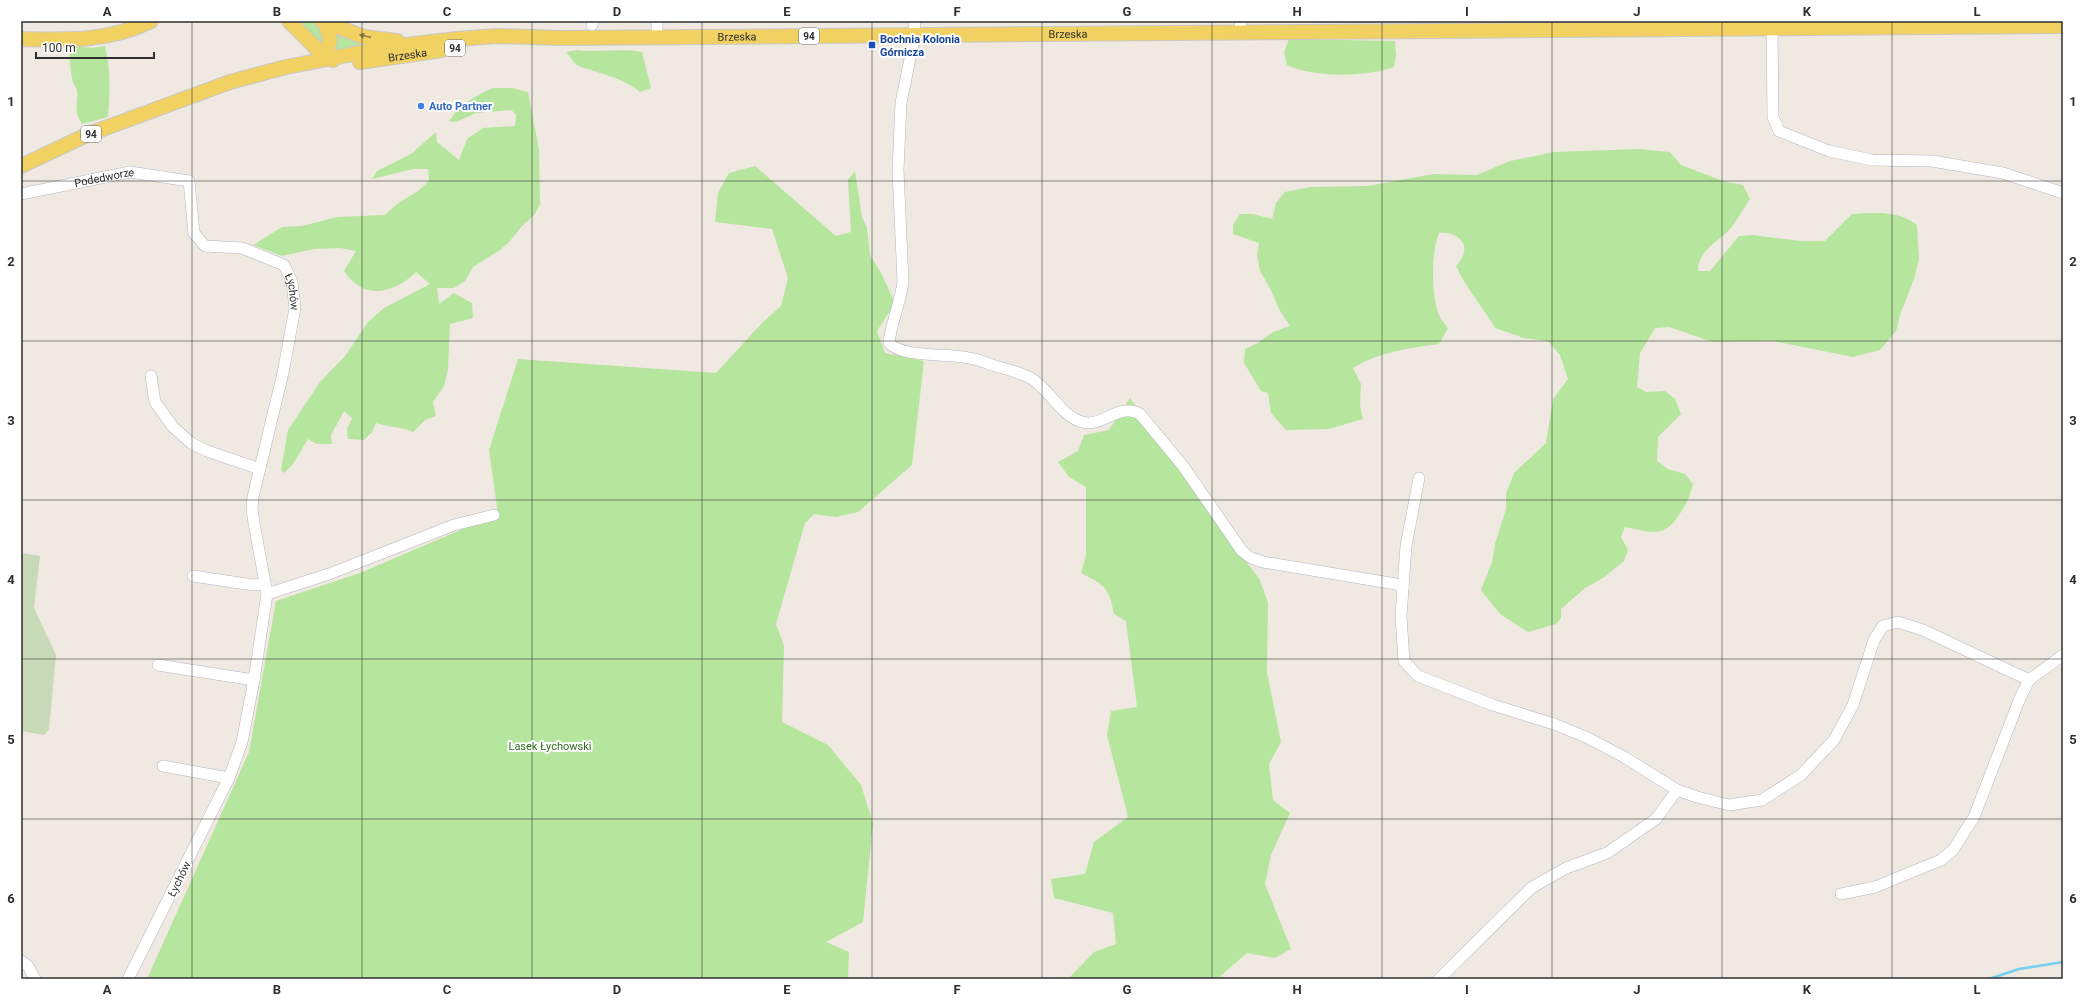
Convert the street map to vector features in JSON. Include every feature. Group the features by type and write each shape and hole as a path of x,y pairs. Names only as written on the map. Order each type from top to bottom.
{"main road":[{"path":"21,40 88,39 111,36 128,31 151,21"},
{"name":"Brzeska","path":"289,21 303,37 326,58 349,64 445,49 561,38"},
{"name":"Brzeska","path":"324,22 330,39 326,58"},
{"name":"Brzeska","path":"324,22 364,37 417,43"},
{"name":"Brzeska","path":"326,58 417,43 497,36 561,38 657,37 914,28 1221,32 1241,26"},
{"name":"94","path":"1241,26 1772,28 2063,26"},
{"path":"286,67 299,60 303,51 303,37"},
{"path":"303,73 326,58"},
{"name":"94","path":"21,166 89,134 230,82 326,58"},
{"name":"94","path":"163,107 303,73 349,64"}],"street":[{"path":"657,21 657,37"},
{"path":"914,28 900,103 898,170 903,281 902,297 890,336 890,343 893,348 920,353 968,358 1012,370 1032,379 1073,418 1083,422 1091,423 1120,411 1134,411 1140,414 1183,466 1224,528 1242,551 1251,558 1263,562 1396,584 1403,588"},
{"path":"1772,28 1773,117 1779,131 1829,151 1872,160 1932,161 2003,173 2063,193"},
{"name":"Podedworze","path":"21,194 130,172 189,181"},
{"name":"Łychów","path":"128,979 229,778 242,742 254,680 266,589 252,509 283,373 295,308 292,282 284,265 242,248 205,246 194,234 189,181"},
{"path":"151,376 155,402 173,428 191,443 207,451 260,469"},
{"path":"1419,478 1406,546 1401,616 1403,655 1407,665 1418,676 1494,705 1554,724 1586,737 1624,757 1677,790 1697,797 1729,805 1762,800 1802,775 1834,740 1853,705 1874,640 1883,626 1898,622 1923,630 2030,680"},
{"path":"193,576 252,585 266,589 329,574 454,525 494,515"},
{"path":"1841,894 1875,887 1941,860 1954,850 1974,817 2014,712 2030,680 2063,655"},
{"path":"158,666 254,680"},
{"path":"162,766 229,778"},
{"path":"1439,979 1490,926 1531,888 1566,868 1607,853 1656,819 1677,790"},
{"path":"21,961 28,966 35,979"}],"green space":[{"path":"296,21 316,21 320,23 325,51"},
{"path":"335,31 376,44 333,54"},
{"path":"1289,39 1395,41 1396,56 1394,67 1369,73 1340,75 1298,69 1287,65 1284,52"},
{"path":"76,46 93,48 105,46 109,73 110,90 108,117 82,124 77,114 77,90 73,82 70,65 70,47"},
{"path":"576,50 626,50 642,52 651,88 640,92 618,79 577,65 566,52"},
{"path":"493,88 512,88 528,92 539,150 540,204 535,214 522,226 510,241 500,250 473,267 465,281 454,288 437,288 439,304 454,293 472,303 473,318 450,324 448,370 444,386 433,402 436,416 425,420 413,432 376,423 372,432 364,440 348,439 347,429 352,418 344,411 331,435 332,444 317,444 308,439 293,464 284,473 281,470 288,430 320,382 345,356 368,322 384,308 430,284 416,272 407,280 388,289 379,291 370,290 360,287 352,281 344,271 356,251 340,248 314,249 282,256 253,245 282,227 302,226 337,217 385,215 397,204 418,191 429,181 428,169 413,169 372,179 377,171 411,154 436,132 437,142 459,160 467,139 483,128 515,126 516,114 511,110 476,113 456,122 449,121 468,101"},
{"path":"1639,149 1670,152 1681,165 1723,181 1743,185 1750,199 1729,230 1705,252 1701,258 1698,271 1710,271 1739,236 1752,235 1801,241 1825,241 1852,214 1878,213 1894,215 1909,220 1917,225 1919,259 1914,279 1900,315 1896,331 1880,350 1853,357 1773,341 1713,342 1669,327 1655,328 1640,353 1637,387 1646,392 1665,391 1675,399 1681,414 1658,437 1657,461 1668,469 1685,474 1693,484 1684,508 1673,523 1661,531 1648,532 1625,527 1621,537 1628,550 1624,561 1603,578 1585,588 1561,609 1561,618 1556,624 1528,632 1500,614 1481,590 1492,562 1495,544 1506,509 1506,494 1514,473 1546,443 1553,399 1568,379 1560,355 1548,341 1524,338 1495,328 1456,266 1464,254 1463,243 1453,234 1439,233 1436,241 1433,262 1434,297 1439,315 1448,328 1439,344 1384,354 1353,368 1361,384 1360,406 1363,419 1329,429 1286,430 1271,413 1268,393 1261,391 1244,363 1245,349 1258,343 1273,332 1290,326 1280,311 1270,288 1260,271 1257,255 1259,243 1233,234 1233,225 1240,214 1253,214 1272,219 1276,203 1285,192 1311,187 1368,186 1433,174 1477,175 1510,161 1554,152"},
{"name":"Lasek Łychowski","path":"755,166 836,236 851,232 848,180 855,171 862,217 867,228 870,255 881,273 895,303 877,331 885,353 924,361 912,465 858,512 836,517 814,514 805,523 776,624 784,646 782,722 828,745 861,785 873,823 863,922 826,942 849,952 848,979 147,979 249,752 276,601 360,573 498,514 489,450 518,359 716,373 763,322 781,306 788,278 772,229 715,222 718,193 729,173"},
{"path":"1130,398 1213,511 1260,580 1268,603 1267,672 1281,742 1269,764 1273,800 1290,813 1271,855 1265,884 1291,949 1275,958 1247,953 1217,979 1068,979 1094,952 1116,944 1113,913 1054,898 1051,879 1085,874 1094,842 1128,817 1107,735 1111,711 1137,707 1126,621 1114,614 1110,598 1105,588 1101,584 1081,573 1086,556 1086,487 1069,477 1058,462 1078,451 1084,435 1109,430"},
{"path":"21,553 40,556 34,608 56,655 49,729 44,735 21,731"}],"waterway":[{"path":"1989,979 2019,969 2063,962"}],"place":[{"name":"Bochnia Kolonia Górnicza","path":"872,45"},
{"name":"Auto Partner","path":"421,106"}]}
